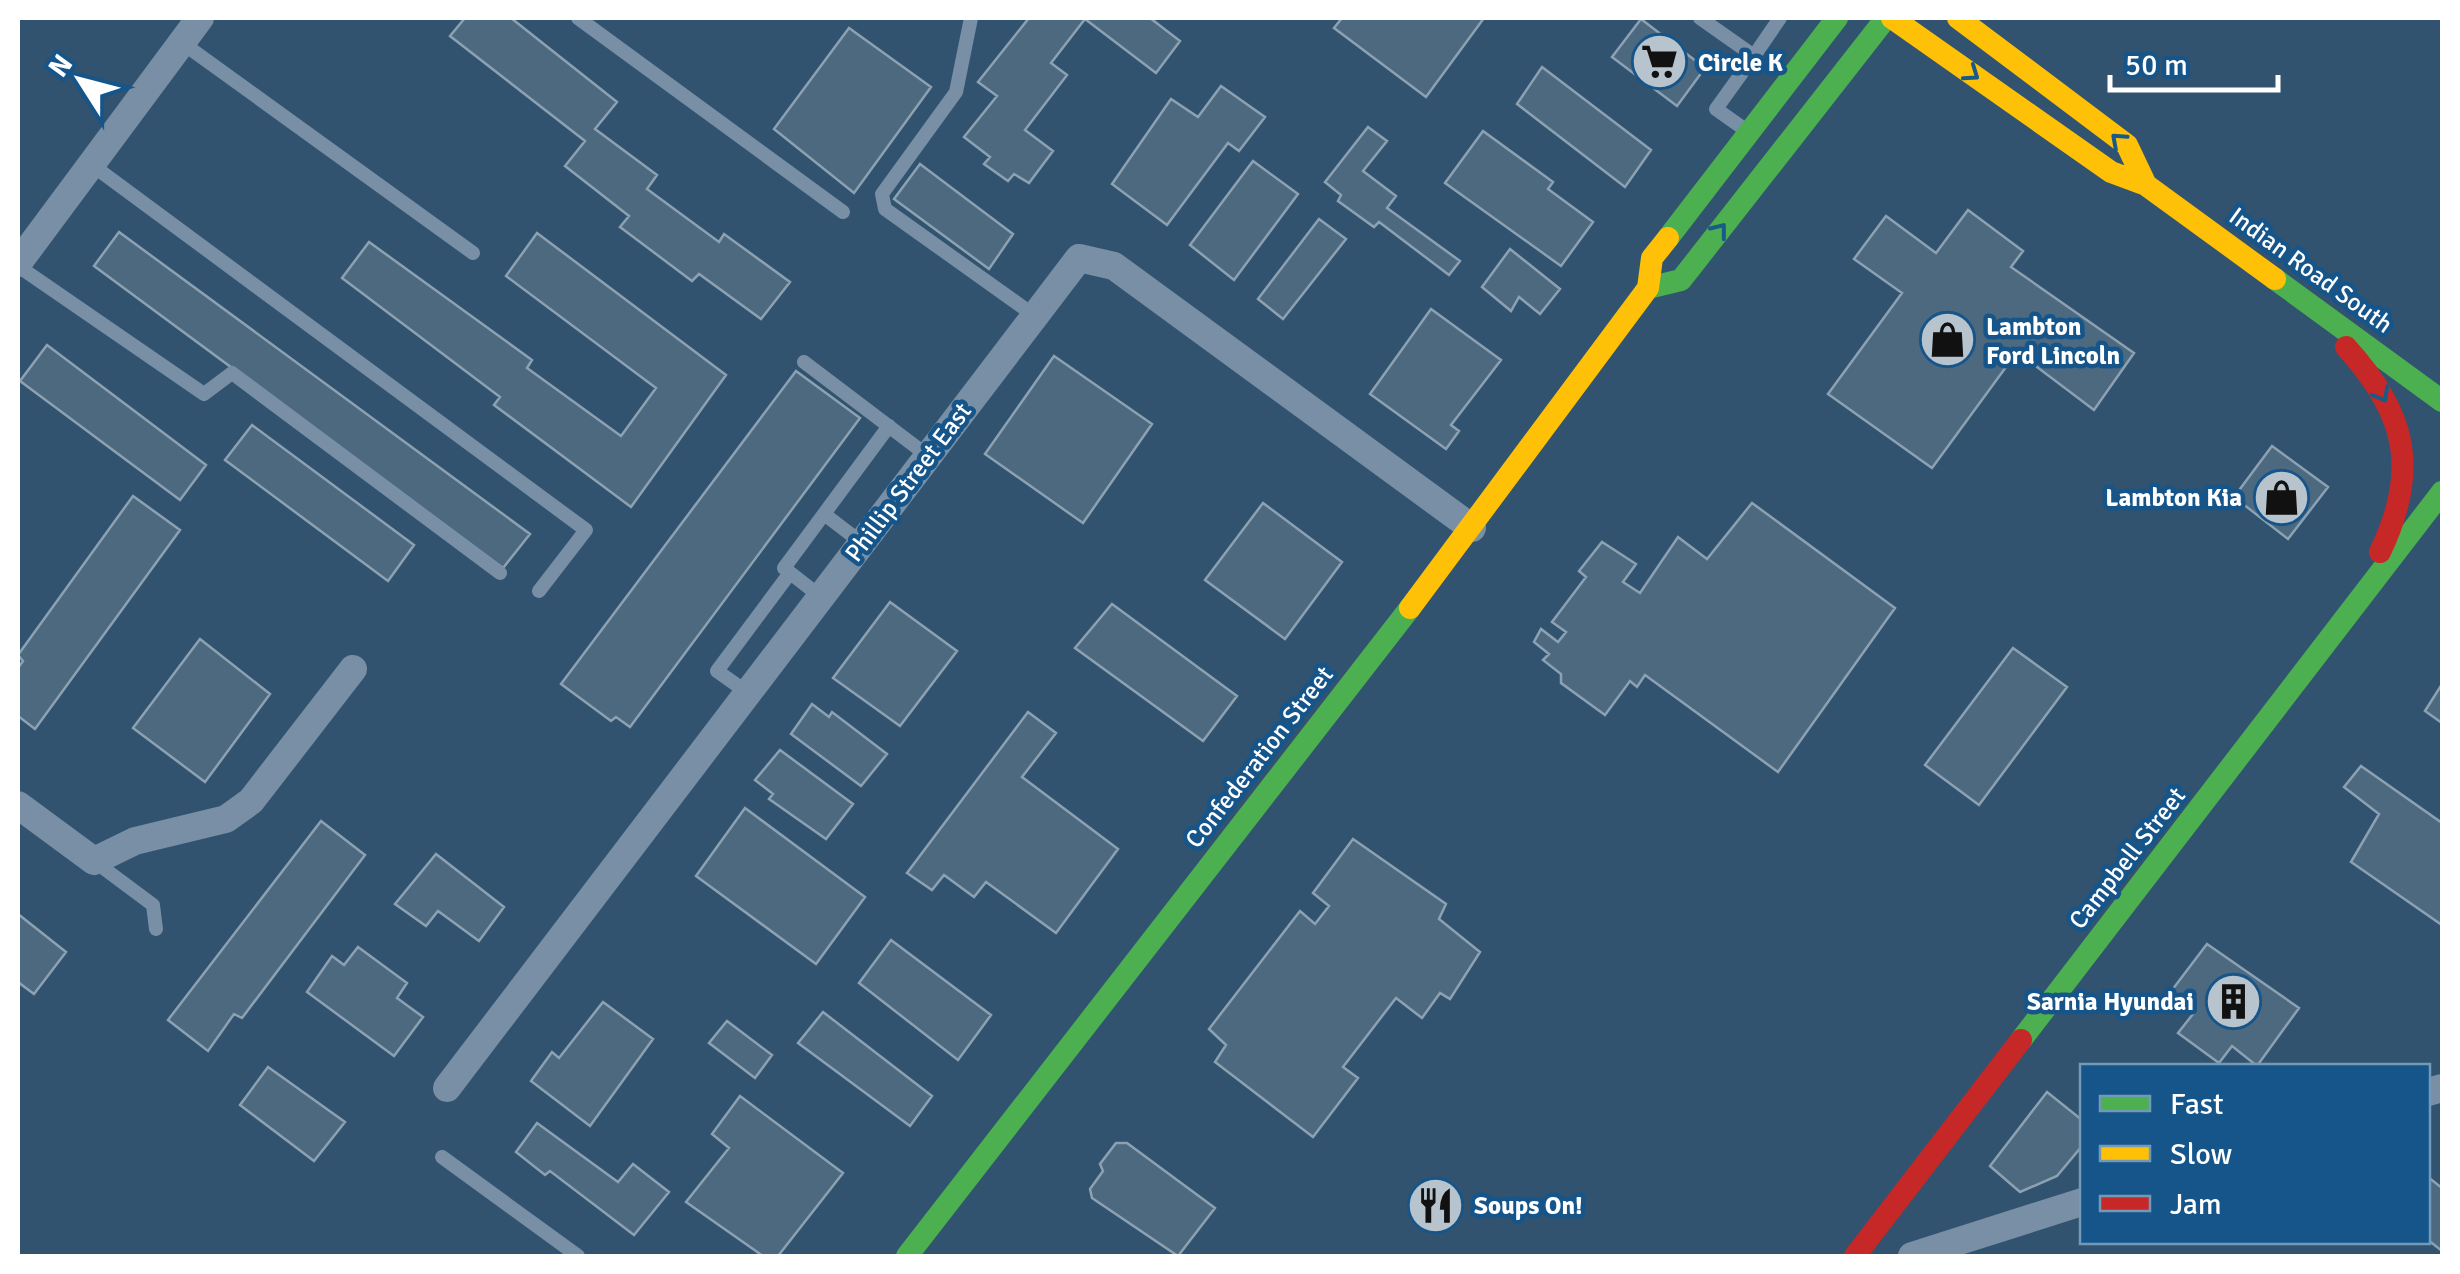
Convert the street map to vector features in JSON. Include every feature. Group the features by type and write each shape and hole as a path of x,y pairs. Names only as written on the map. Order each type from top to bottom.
{"main road":[{"path":"1810,51 1822,18"},
{"name":"Confederation Street","path":"907,1256 1472,528 1648,288 1652,258 1836,18"},
{"name":"Confederation Street","path":"1648,288 1681,280 1889,18"},
{"name":"Indian Road South","path":"1889,18 2112,172 2146,185 2442,401"},
{"name":"Indian Road South","path":"1958,18 2128,145 2146,185"},
{"path":"1985,18 2076,106"},
{"path":"2297,294 2372,376 2385,396 2396,424 2402,469 2391,531 2322,648"},
{"name":"Campbell Street","path":"1855,1256 2442,492"},
{"path":"2322,648 2426,546"}],"street":[{"path":"18,264 200,18"},
{"name":"Phillip Street East","path":"447,1088 1078,258 1114,266 1472,528"},
{"path":"18,805 94,861 135,841 226,819 251,801 352,669"},
{"path":"1912,1256 2080,1203"}],"lane":[{"path":"578,18 843,212"},
{"path":"970,18 956,92 882,194 885,209 1035,316"},
{"path":"1700,18 1718,23 1754,56"},
{"path":"1748,133 1716,109 1780,18"},
{"path":"182,42 473,253"},
{"path":"92,165 586,530 539,591"},
{"path":"18,264 204,394 232,373 500,573"},
{"path":"804,362 928,456"},
{"path":"821,596 784,568 888,426"},
{"path":"824,514 862,543"},
{"path":"748,693 717,671 790,573"},
{"path":"94,861 153,904 156,929"},
{"path":"442,1157 578,1256"}],"building":[{"path":"465,18 511,18 617,102 595,129 657,175 647,189 719,242 724,234 790,282 761,319 699,274 692,281 620,227 629,216 565,166 585,141 450,36"},
{"path":"1029,18 1150,18 1180,41 1156,73 1085,19 1051,63 1067,75 1025,130 1053,151 1029,183 1014,174 1008,181 984,164 990,157 964,137 997,96 978,82"},
{"path":"1342,18 1484,18 1426,97 1334,28"},
{"name":"Circle K","path":"1641,19 1705,68 1677,106 1612,57"},
{"path":"849,28 931,87 854,193 774,129"},
{"path":"1542,67 1651,150 1625,187 1517,104"},
{"path":"1221,86 1265,117 1239,151 1228,143 1167,225 1112,184 1171,99 1198,117"},
{"path":"1368,127 1387,141 1363,171 1396,196 1387,208 1460,261 1449,275 1379,222 1374,227 1338,201 1341,195 1325,182"},
{"path":"1483,131 1553,182 1548,189 1593,222 1561,266 1445,183"},
{"path":"1253,161 1298,194 1234,280 1190,245"},
{"path":"920,164 1013,234 989,269 894,199"},
{"path":"1968,210 2023,251 2011,267 2134,353 2094,410 2017,352 1932,468 1828,394 1902,293 1854,259 1886,216 1936,253"},
{"path":"1319,219 1346,239 1283,319 1258,299"},
{"path":"119,232 530,534 503,568 94,266"},
{"path":"537,233 726,375 631,507 494,405 500,397 342,278 369,242 532,360 527,368 621,436 656,388 506,276"},
{"path":"1510,249 1560,289 1540,314 1519,297 1511,311 1482,287"},
{"path":"1431,309 1501,360 1451,425 1459,431 1446,449 1370,394"},
{"path":"47,345 206,465 180,500 20,381"},
{"path":"1054,356 1152,424 1083,523 985,454"},
{"path":"796,371 860,418 630,727 616,717 611,721 561,684"},
{"path":"252,425 414,545 388,581 225,460"},
{"path":"2272,446 2328,487 2288,539 2234,497"},
{"path":"133,496 180,530 35,729 18,716 18,668 23,661 18,655"},
{"path":"1263,503 1342,562 1285,639 1205,580"},
{"path":"1752,503 1895,608 1778,772 1645,675 1637,687 1630,681 1605,715 1561,683 1561,674 1543,660 1549,654 1534,642 1541,629 1558,642 1566,632 1552,622 1586,577 1579,571 1602,542 1636,564 1623,582 1640,593 1678,537 1707,559"},
{"path":"890,602 957,651 900,726 833,678"},
{"path":"1112,604 1237,696 1203,741 1075,648"},
{"path":"200,639 270,694 205,782 133,728"},
{"path":"2013,648 2067,687 1979,805 1925,765"},
{"path":"2442,684 2442,723 2425,711"},
{"path":"812,704 829,717 832,712 887,754 861,786 791,734"},
{"path":"1028,712 1056,733 1022,777 1118,849 1056,933 986,882 974,897 944,875 932,890 907,873"},
{"path":"780,750 853,804 826,839 769,799 773,794 755,780"},
{"path":"2361,766 2442,823 2442,925 2351,862 2379,814 2344,787"},
{"path":"745,808 865,897 816,964 696,876"},
{"path":"321,821 365,855 242,1018 234,1014 208,1051 168,1020"},
{"path":"1353,839 1446,904 1439,919 1480,952 1450,999 1440,993 1422,1018 1396,998 1343,1067 1358,1078 1313,1137 1215,1062 1226,1045 1209,1029 1300,911 1315,924 1329,906 1313,893"},
{"path":"436,854 504,907 479,941 438,911 426,926 395,904"},
{"path":"18,914 66,952 34,994 18,982"},
{"path":"891,940 991,1015 958,1060 859,983"},
{"name":"Sarnia Hyundai","path":"2207,944 2299,1008 2258,1064 2232,1046 2219,1063 2178,1033 2193,1014 2169,994"},
{"path":"358,947 407,983 397,998 423,1017 394,1056 307,992 332,956 344,965"},
{"path":"603,1002 653,1039 590,1126 531,1081 552,1052 559,1058"},
{"path":"823,1012 932,1096 910,1126 798,1043"},
{"path":"727,1021 772,1055 755,1078 709,1043"},
{"path":"268,1067 345,1122 314,1161 240,1105"},
{"path":"2047,1092 2080,1118 2080,1148 2057,1176 2020,1192 1990,1166"},
{"path":"740,1096 843,1173 778,1256 763,1256 686,1202 729,1148 712,1134"},
{"path":"537,1123 618,1182 633,1164 669,1192 634,1235 550,1171 545,1175 516,1152"},
{"path":"1116,1143 1127,1143 1215,1208 1178,1256 1092,1198 1090,1189 1103,1171 1100,1164"},
{"path":"2430,1179 2442,1188 2442,1251 2430,1242"}],"traffic: fast":[{"path":"1668,238 1837,18"},
{"path":"1648,288 1681,280 1886,18"},
{"path":"2275,279 2442,401"},
{"path":"2021,1040 2442,492"},
{"path":"907,1256 1410,608"}],"traffic: slow":[{"path":"1892,18 2111,172 2146,185 2275,279"},
{"path":"1958,18 2127,145 2146,185"},
{"path":"1410,608 1648,288 1652,258 1668,238"}],"traffic: jam":[{"path":"2346,347 2382,395 2400,443 2400,494 2380,552"},
{"path":"1855,1256 2021,1040"}],"place":[{"name":"Circle K","path":"1659,62"},
{"name":"Lambton Ford Lincoln","path":"1947,340"},
{"name":"Lambton Kia","path":"2281,497"},
{"name":"Sarnia Hyundai","path":"2233,1001"},
{"name":"Soups On!","path":"1435,1205"}]}
